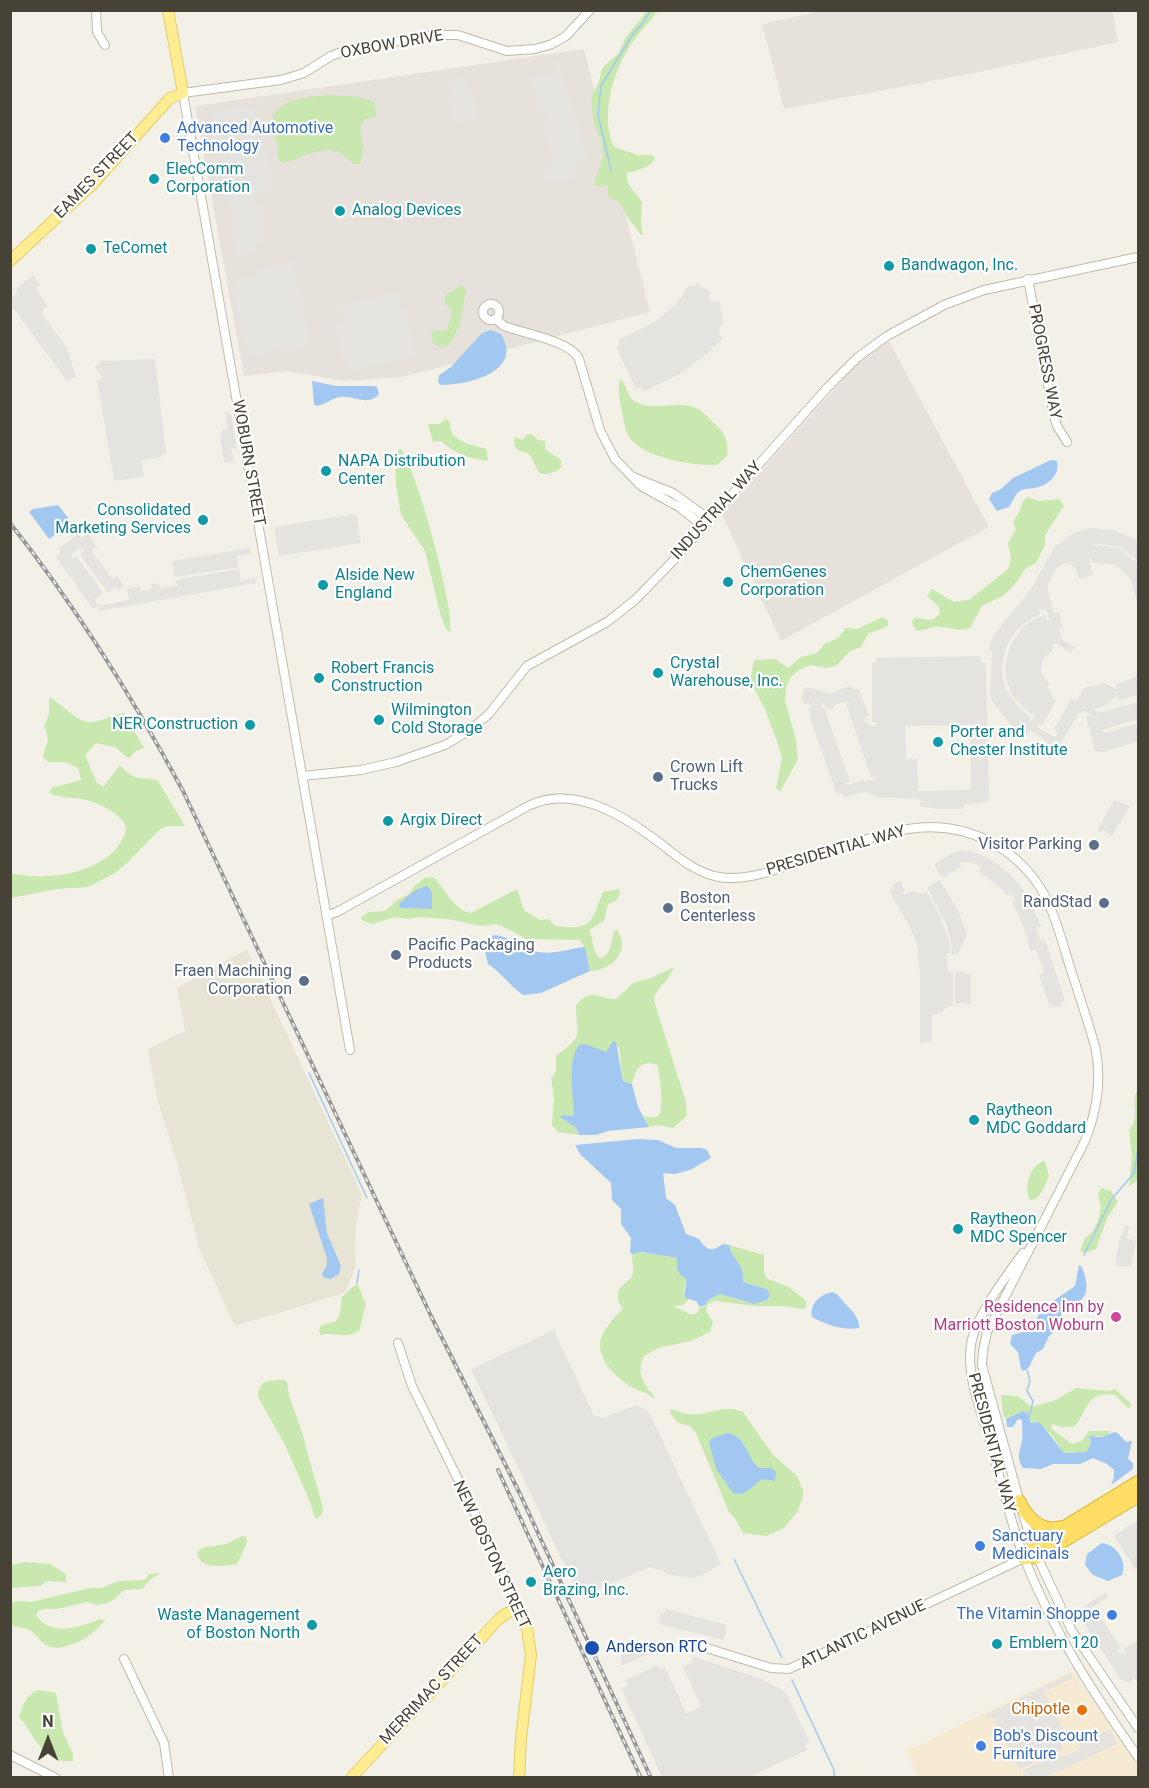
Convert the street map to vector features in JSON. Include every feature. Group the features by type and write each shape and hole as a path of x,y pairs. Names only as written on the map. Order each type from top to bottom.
{"highway":[{"path":"1036,1552 1066,1526 1138,1482"},
{"path":"1018,1495 1030,1519 1041,1527 1053,1529 1066,1526"},
{"path":"1024,1558 1138,1496"}],"main road":[{"name":"WOBURN STREET","path":"168,10 183,93"},
{"name":"EAMES STREET","path":"10,261 93,184 170,98 183,93"},
{"name":"MERRIMAC STREET","path":"351,1778 503,1614 519,1608"},
{"name":"NEW BOSTON STREET","path":"519,1608 527,1629 531,1654 521,1738 519,1778"}],"street":[{"path":"96,10 97,32 105,45"},
{"name":"OXBOW DRIVE","path":"183,93 281,80 303,73 331,56 347,50 433,35 458,35 507,51 535,49 552,44 566,36 590,10"},
{"name":"WOBURN STREET","path":"183,93 327,915"},
{"name":"INDUSTRIAL WAY","path":"303,776 378,767 424,754 463,736 489,714 527,666 539,657 602,626 635,600 827,387 866,350 908,324 954,301 984,290 1138,257"},
{"name":"PROGRESS WAY","path":"1028,279 1054,416 1067,442"},
{"path":"496,319 504,326 575,352 602,437 615,459 641,486 706,522"},
{"name":"PRESIDENTIAL WAY","path":"327,915 337,912 527,806 558,797 580,800 607,811 642,830 694,868 726,878 749,876 907,829 948,828 982,838 1012,856 1031,875 1044,894 1057,927 1097,1059 1097,1094 1090,1130 988,1329 982,1351 982,1365 1036,1552 1068,1624 1138,1728"},
{"path":"327,915 350,1050"},
{"name":"PRESIDENTIAL WAY","path":"1035,1236 1008,1274 977,1325 970,1352 970,1365 1024,1558 1074,1662 1138,1757"},
{"name":"NEW BOSTON STREET","path":"398,1343 412,1386 519,1608"},
{"path":"1004,1493 1018,1495"},
{"name":"ATLANTIC AVENUE","path":"697,1645 771,1668 789,1669 1024,1558"},
{"path":"124,1659 164,1743 169,1778"},
{"path":"1107,1713 1121,1703"},
{"path":"10,1755 56,1778"}],"shaded area":[{"path":"822,11 1112,11 1118,42 974,73 784,109 762,24"},
{"path":"584,49 650,312 403,377 344,381 287,371 244,376 195,106"},
{"path":"559,60 588,159 576,163 578,174 575,177 546,182 542,168 554,165 543,124 548,122 545,111 539,113 530,78 557,72 554,61"},
{"path":"465,76 479,118 454,124 448,101 452,95 445,81"},
{"path":"250,105 251,110 256,109 274,189 254,194 256,205 261,204 266,241 256,243 257,253 237,257 229,211 234,210 233,205 228,206 210,122 214,121 213,114"},
{"path":"293,261 311,340 306,342 307,348 278,354 277,349 265,352 266,357 255,359 253,354 247,355 232,290 237,289 235,279 258,276 257,269"},
{"path":"33,275 40,285 36,288 47,306 41,312 67,348 76,377 67,381 11,305 11,298 18,292 16,289"},
{"path":"696,283 711,292 709,297 713,302 719,301 724,325 720,326 719,334 723,338 705,356 678,375 643,392 640,388 636,389 616,347 620,345 618,340 656,321 676,304 689,285 694,287"},
{"path":"397,292 401,308 405,308 416,356 350,371 347,360 342,361 336,335 338,334 336,324 346,321 343,311 337,312 336,307"},
{"path":"889,341 989,527 781,641 722,515 856,365"},
{"path":"155,359 166,453 161,454 161,457 141,460 144,477 114,481 97,380 103,378 95,367 101,361"},
{"path":"225,412 231,414 237,449 231,448 234,461 224,463 220,435 223,429 228,428"},
{"path":"356,514 361,543 279,556 274,527"},
{"path":"1090,528 1114,530 1138,541 1138,561 1117,547 1100,544 1091,546 1119,549 1138,564 1138,605 1130,579 1122,570 1112,564 1093,563 1091,558 1089,560 1093,575 1079,579 1077,570 1065,563 1057,567 1047,587 1054,613 1059,612 1063,627 1058,628 1062,640 1075,647 1071,653 1053,644 1053,650 1042,660 1041,672 1049,684 1047,688 1052,698 1056,700 1042,726 1037,725 1039,728 1056,736 1058,732 1054,729 1071,699 1076,701 1084,688 1105,683 1117,689 1116,684 1132,679 1138,674 1138,695 1119,700 1116,696 1108,704 1095,709 1098,713 1138,702 1138,719 1101,730 1105,733 1138,723 1138,741 1103,752 1095,751 1086,718 1090,715 1085,711 1078,714 1056,752 1042,738 1029,730 1026,735 1010,724 990,696 992,652 988,651 993,636 1032,587 1054,548 1070,535","holes":["1039,610 1047,611 1049,620 1045,615 1042,616 1028,623 1020,631 1011,644 1005,664 1006,680 1013,697 1032,715 1036,711 1029,722 1030,717 1017,706 1006,690 1002,674 1003,659 1006,647 1014,633 1027,621 1040,614"]},
{"path":"78,534 81,538 88,534 97,547 92,551 112,579 117,576 124,586 119,590 116,587 108,593 80,554 84,551 83,549 72,553 72,559 77,557 103,593 94,599 98,606 93,609 56,557 61,553 58,549"},
{"path":"250,548 251,554 237,556 238,567 175,577 172,561"},
{"path":"239,569 241,581 255,578 256,583 99,611 98,606 129,600 127,589 140,586 141,591 152,589 151,584 159,583 160,588 177,586 176,580"},
{"path":"980,656 981,662 986,662 989,802 964,804 963,809 937,809 920,806 921,801 917,799 877,797 865,792 844,797 842,793 837,795 810,718 809,707 813,706 815,701 812,705 803,703 801,698 805,687 831,693 852,685 854,690 859,689 869,716 865,718 865,722 873,727 878,722 872,722 872,663 876,663 876,658","holes":["847,701 851,703 846,704 871,777 876,777 874,780 847,785 845,783 850,781 825,709 821,707 825,703 825,708 833,709 834,705","970,725 971,790 918,791 917,759 906,759 905,726"]},
{"path":"1114,800 1130,806 1112,836 1103,830 1101,832 1097,830"},
{"path":"963,850 978,853 996,863 1012,876 1027,895 1041,926 1036,928 1041,941 1045,940 1065,1001 1061,1005 1054,1008 1053,1005 1050,1006 1039,975 1044,973 1036,949 1031,951 1022,922 1012,902 1015,899 1011,893 1008,896 979,872 981,867 971,862 960,862 961,867 942,878 934,865 952,853"},
{"path":"940,880 959,912 967,935 958,954 952,955 946,924 927,888"},
{"path":"901,881 905,891 904,895 912,891 923,894 927,892 941,918 950,945 951,953 946,954 948,971 953,971 953,1006 948,1006 941,1013 932,1015 932,1042 920,1043 920,973 917,945 910,927 889,891 894,889 892,884"},
{"path":"247,949 362,1194 356,1224 355,1269 345,1293 235,1326 199,1248 157,1098 148,1049 185,1031 177,988"},
{"path":"955,971 971,974 971,1004 955,1003"},
{"path":"1125,1225 1129,1227 1126,1238 1136,1240 1131,1267 1115,1266 1119,1242"},
{"path":"554,1330 594,1416 603,1418 634,1406 640,1406 649,1412 721,1564 699,1577 690,1578 666,1574 664,1571 650,1567 590,1593 581,1591 574,1585 471,1369"},
{"path":"1138,1520 1138,1567 1135,1569 1114,1536"},
{"path":"1105,1593 1108,1597 1089,1609 1097,1621 1102,1619 1121,1648 1117,1650 1119,1653 1126,1654 1124,1649 1138,1640 1138,1680 1133,1678 1131,1683 1119,1677 1079,1615 1083,1613 1080,1609"},
{"path":"666,1609 727,1625 724,1640 659,1624 661,1612 664,1613"},
{"path":"655,1640 657,1650 621,1666 621,1655"},
{"path":"693,1657 759,1678 784,1691 810,1742 805,1745 807,1750 753,1777 662,1777 621,1688 628,1685 625,1680 657,1665 660,1669 665,1667 686,1713 694,1710 701,1706 683,1667 691,1663"},
{"path":"1072,1671 1138,1765 1138,1777 918,1777 906,1751"},
{"path":"1070,1674 1073,1678 1044,1692 1066,1735 1059,1739 1063,1749 1019,1770 993,1716 987,1719 985,1715"},
{"path":"1110,1729 1117,1744 1046,1777 1024,1776 1022,1771 1059,1754 1061,1758 1080,1749 1079,1744"}],"green space":[{"path":"647,11 658,11 634,40 620,64 608,106 608,121 614,147 638,155 653,155 655,158 647,166 627,173 629,185 642,202 643,234 641,235 620,203 609,197 607,191 609,185 599,187 594,185 603,158 602,141 594,125 591,97 599,82 602,68 618,54 626,37"},
{"path":"325,95 351,96 374,101 376,117 364,120 360,126 363,145 361,164 353,164 342,154 329,150 314,152 285,163 280,162 273,115 289,102"},
{"path":"460,285 466,289 466,292 459,327 450,344 441,348 433,343 431,333 447,330 452,310 445,304 444,298 447,293"},
{"path":"620,379 633,400 643,405 682,405 701,411 718,426 723,434 727,442 727,456 717,465 696,464 658,456 637,445 630,438 624,425 619,396"},
{"path":"446,419 450,422 453,434 457,438 486,449 488,459 486,461 462,455 441,441 433,442 428,424 440,424"},
{"path":"532,434 538,440 545,441 545,449 561,460 561,467 557,471 541,474 531,456 519,451 514,445 514,437 523,440 526,435"},
{"path":"400,448 415,480 433,539 447,597 450,632 446,629 441,617 425,551 401,515 396,485 395,456"},
{"path":"1028,497 1038,501 1059,499 1064,506 1045,535 1045,545 1036,563 1026,568 1004,595 982,606 970,628 961,630 932,627 920,631 915,630 912,622 914,618 932,620 940,614 939,607 927,596 932,589 954,602 969,600 1008,569 1011,559 1008,543 1016,529 1013,523 1022,502"},
{"path":"883,617 888,621 888,626 868,634 861,647 850,651 836,666 828,668 810,665 799,670 790,678 785,701 796,740 798,759 780,791 776,789 782,758 764,707 750,681 754,660 775,659 788,668 801,657 818,652 824,644 838,638 846,628 857,629"},
{"path":"49,697 85,721 95,722 124,713 144,748 136,751 129,758 117,748 96,743 85,755 97,783 103,787 120,765 135,777 158,781 185,826 168,826 160,829 115,873 88,887 57,889 11,898 11,873 25,876 57,875 89,867 103,860 115,850 125,832 123,821 102,806 87,800 50,793 51,788 81,780 78,768 65,762 48,762 43,757 48,739 44,727 49,714"},
{"path":"433,877 454,903 465,911 471,913 517,889 524,910 540,920 549,919 555,926 567,927 577,927 589,922 603,892 619,889 620,893 616,901 608,904 604,921 589,930 595,952 600,958 609,951 615,930 618,931 622,943 619,956 611,964 590,971 585,947 579,940 526,939 496,924 481,926 448,919 395,917 372,924 362,920 361,917 369,912 385,911 397,900 409,894 415,885 425,878"},
{"path":"674,967 657,992 654,1001 686,1102 687,1116 673,1128 657,1125 649,1127 644,1116 659,1115 661,1106 657,1065 643,1064 635,1074 632,1084 623,1081 619,1047 609,1047 604,1052 586,1044 572,1066 573,1116 560,1117 576,1128 579,1135 558,1132 552,1125 554,1099 551,1078 556,1071 556,1056 576,1038 578,1029 576,1005 586,996 591,995 616,999 633,983 651,978"},
{"path":"1138,1089 1138,1179 1129,1187 1132,1155 1129,1131 1135,1119 1135,1100"},
{"path":"1045,1161 1049,1177 1040,1195 1030,1200 1027,1189 1029,1177 1035,1167"},
{"path":"1101,1188 1111,1191 1118,1202 1107,1218 1096,1249 1084,1253 1080,1251 1085,1238 1093,1231 1097,1223 1101,1208 1098,1194"},
{"path":"729,1245 764,1255 764,1273 768,1279 789,1287 806,1301 806,1308 714,1301 708,1304 706,1311 713,1322 710,1332 691,1341 658,1348 644,1356 641,1367 642,1378 655,1396 653,1398 622,1380 606,1364 600,1344 605,1330 623,1309 618,1301 618,1291 632,1276 632,1254 642,1252 678,1258 679,1271 687,1280 683,1293 685,1298 689,1299 683,1305 673,1306 692,1315 697,1313 700,1307 704,1307 708,1300 720,1294 745,1302 770,1295 767,1289 742,1282 742,1270"},
{"path":"357,1283 366,1304 359,1331 349,1335 321,1335 320,1326 336,1321 340,1313 342,1297"},
{"path":"285,1380 323,1508 318,1518 315,1518 285,1445 258,1397 260,1386 266,1382"},
{"path":"1076,1388 1107,1391 1115,1389 1130,1403 1131,1407 1128,1408 1115,1395 1105,1394 1089,1403 1074,1427 1060,1427 1054,1424 1051,1426 1072,1444 1082,1441 1089,1431 1111,1431 1106,1436 1093,1436 1089,1439 1091,1444 1086,1452 1064,1453 1051,1434 1037,1422 1031,1423 1028,1413 1023,1411 1006,1419 1003,1415 1001,1395 1018,1396 1031,1407 1056,1400"},
{"path":"672,1409 684,1414 700,1414 722,1409 743,1412 773,1455 797,1476 803,1490 803,1497 797,1512 784,1528 766,1536 743,1533 729,1512 696,1433 690,1426 675,1420 671,1414"},
{"path":"242,1536 246,1537 247,1543 237,1564 212,1566 202,1562 199,1558 197,1552 202,1548 226,1544"},
{"path":"26,1562 50,1564 66,1574 66,1582 47,1581 40,1586 11,1588 11,1565"},
{"path":"161,1573 151,1579 142,1589 124,1590 107,1603 98,1605 87,1602 38,1611 36,1615 42,1622 58,1628 66,1629 100,1619 105,1620 89,1636 74,1644 58,1648 51,1647 44,1644 29,1630 11,1625 11,1603 31,1602 90,1588 102,1588 118,1581 144,1580 149,1574"},
{"path":"39,1690 56,1693 63,1733 73,1753 73,1761 62,1761 47,1753 19,1717 28,1697"}],"water":[{"path":"491,330 501,334 506,347 505,358 499,367 478,379 441,385 438,382 439,375 451,367 482,333"},
{"path":"312,381 336,386 374,386 377,387 379,394 370,400 340,397 317,406 314,404"},
{"path":"1051,460 1057,461 1057,471 1049,482 1040,487 1022,490 1009,507 997,511 989,499 992,493 1001,489 1013,478"},
{"path":"58,505 72,523 49,539 29,512 33,509"},
{"path":"428,886 432,893 432,909 400,908 399,904 409,895"},
{"path":"494,935 505,937 532,951 544,953 585,947 590,971 541,993 523,995 488,964 485,942"},
{"path":"613,1041 616,1042 623,1081 632,1084 638,1107 649,1127 608,1131 596,1135 579,1135 576,1128 560,1117 573,1116 574,1112 572,1068 575,1051 579,1045 586,1044 606,1052"},
{"path":"637,1139 658,1140 676,1148 707,1150 711,1158 690,1170 675,1174 663,1173 666,1198 675,1205 686,1234 699,1239 709,1249 715,1249 723,1244 729,1245 742,1270 743,1282 767,1289 770,1295 767,1300 754,1304 720,1294 700,1307 696,1301 685,1298 687,1280 679,1273 677,1258 630,1252 631,1238 621,1224 621,1209 612,1200 611,1183 580,1154 575,1145"},
{"path":"323,1198 327,1233 341,1266 339,1274 331,1279 323,1277 322,1274 327,1265 327,1258 309,1204"},
{"path":"1079,1265 1082,1267 1086,1282 1084,1296 1063,1310 1058,1328 1049,1336 1043,1349 1036,1353 1029,1367 1024,1371 1021,1369 1018,1352 1010,1344 1012,1335 1030,1330 1042,1309 1075,1286"},
{"path":"832,1292 837,1294 855,1315 859,1328 835,1327 812,1317 812,1308 816,1301"},
{"path":"1023,1411 1028,1413 1031,1423 1038,1422 1042,1425 1064,1453 1086,1452 1091,1444 1089,1436 1101,1437 1116,1433 1126,1442 1132,1441 1128,1459 1133,1463 1133,1469 1111,1485 1114,1470 1093,1458 1080,1464 1053,1464 1041,1469 1023,1468 1019,1457 1022,1420 1018,1419 1013,1427 1007,1427 1006,1419"},
{"path":"728,1433 739,1438 759,1468 772,1468 776,1472 775,1481 762,1479 741,1494 733,1493 716,1469 709,1442 712,1438"},
{"path":"1102,1543 1116,1550 1123,1565 1122,1575 1108,1581 1093,1575 1085,1565 1087,1554"}],"waterway":[{"path":"611,170 598,115 601,86 633,34 651,10"},
{"path":"309,1073 367,1198"},
{"path":"1084,1255 1111,1200 1134,1173 1138,1150"},
{"path":"357,1283 359,1270"},
{"path":"1027,1370 1030,1381 1027,1391 1033,1401 1029,1417"},
{"path":"734,1559 782,1658"},
{"path":"792,1680 834,1770 834,1778"}],"railway":[{"path":"10,523 58,587 102,653 183,791 432,1318 520,1494 651,1778"},
{"path":"498,1470 641,1778"}],"place":[{"name":"Advanced Automotive Technology","path":"165,138"},
{"name":"ElecComm Corporation","path":"154,179"},
{"name":"Analog Devices","path":"340,211"},
{"name":"TeComet","path":"91,249"},
{"name":"Bandwagon, Inc.","path":"889,266"},
{"name":"NAPA Distribution Center","path":"326,471"},
{"name":"Consolidated Marketing Services","path":"203,520"},
{"name":"ChemGenes Corporation","path":"728,582"},
{"name":"Alside New England","path":"323,585"},
{"name":"Crystal Warehouse, Inc.","path":"658,673"},
{"name":"Robert Francis Construction","path":"319,678"},
{"name":"Wilmington Cold Storage","path":"379,720"},
{"name":"NER Construction","path":"250,725"},
{"name":"Porter and Chester Institute","path":"938,742"},
{"name":"Crown Lift Trucks","path":"658,777"},
{"name":"Argix Direct","path":"388,821"},
{"name":"Visitor Parking","path":"1094,845"},
{"name":"RandStad","path":"1104,903"},
{"name":"Boston Centerless","path":"668,908"},
{"name":"Pacific Packaging Products","path":"396,955"},
{"name":"Fraen Machining Corporation","path":"304,981"},
{"name":"Raytheon MDC Goddard","path":"974,1120"},
{"name":"Raytheon MDC Spencer","path":"958,1229"},
{"name":"Residence Inn by Marriott Boston Woburn","path":"1116,1317"},
{"name":"Sanctuary Medicinals","path":"980,1546"},
{"name":"Aero Brazing, Inc.","path":"531,1582"},
{"name":"The Vitamin Shoppe","path":"1112,1615"},
{"name":"Waste Management of Boston North","path":"312,1625"},
{"name":"Emblem 120","path":"997,1644"},
{"name":"Anderson RTC","path":"592,1648"},
{"name":"Chipotle","path":"1082,1710"},
{"name":"Bob's Discount Furniture","path":"981,1746"}]}
